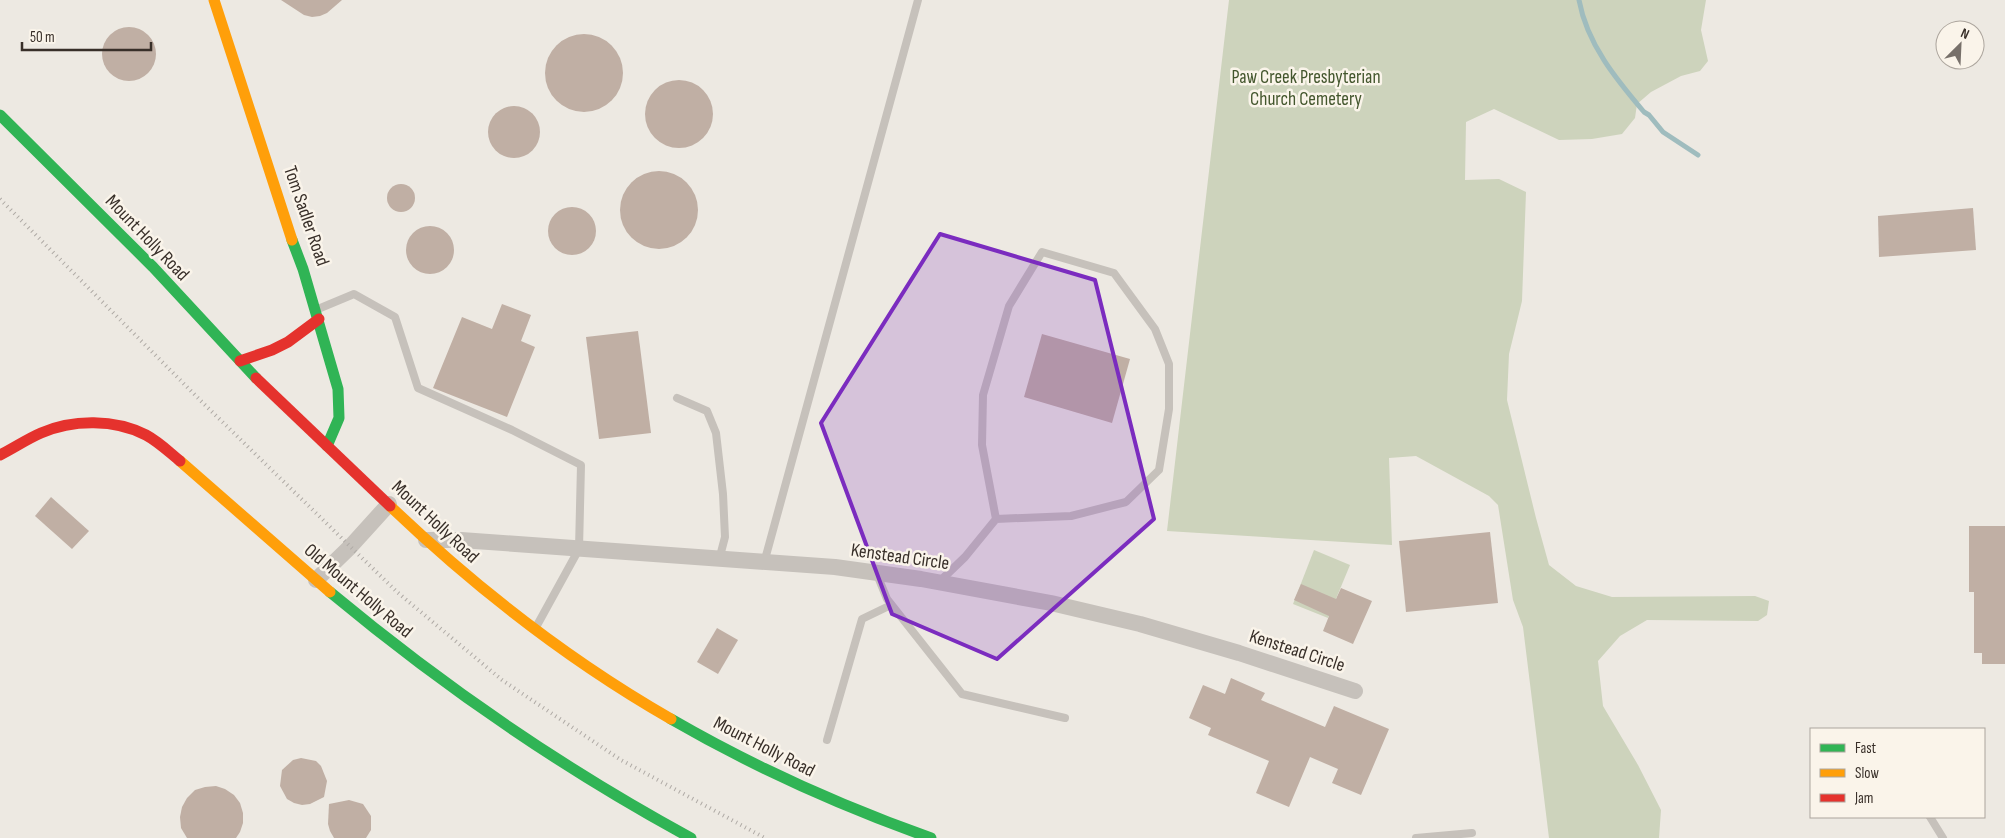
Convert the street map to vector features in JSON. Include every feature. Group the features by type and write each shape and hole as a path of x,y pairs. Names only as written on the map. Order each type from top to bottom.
{"street":[{"name":"Tom Sadler Road","path":"214,0 279,202 303,269 338,389 339,418 327,446"},
{"name":"Mount Holly Road","path":"0,115 153,268 240,361 426,540 499,603 535,630 644,704 735,754 803,787 871,816 931,838"},
{"path":"240,361 272,350 288,342 317,314"},
{"name":"Old Mount Holly Road","path":"0,455 41,433 62,426 102,423 125,427 146,435 166,448 364,620 476,707 584,779 691,838"},
{"path":"316,580 350,547 389,504"},
{"name":"Kenstead Circle","path":"426,540 835,567 939,582 1052,603 1140,624 1239,653 1355,691"}],"lane":[{"path":"764,563 918,0"},
{"path":"939,582 965,557 996,519 1071,516 1126,502 1159,470 1169,409 1170,364 1155,329 1114,273 1042,252 1009,306 983,395 982,445 996,519"},
{"path":"317,314 354,294 395,317 418,388 512,430 581,464 579,549 535,630"},
{"path":"677,398 707,411 716,433 725,537 720,560"},
{"path":"876,572 887,599 962,694 1065,718"},
{"path":"827,740 862,619 892,606"},
{"path":"1931,818 1943,838"},
{"path":"1416,838 1472,833"}],"highlighted area":[{"path":"940,234 1095,280 1154,519 997,659 892,614 821,423"}],"green space":[{"name":"Paw Creek Presbyterian Church Cemetery","path":"1229,0 1706,0 1701,30 1708,61 1700,71 1681,76 1651,92 1637,104 1635,118 1622,134 1592,139 1559,140 1494,109 1466,122 1465,180 1499,179 1526,192 1522,301 1509,354 1507,400 1549,565 1576,586 1612,597 1755,596 1769,601 1767,615 1758,621 1647,620 1620,636 1598,661 1603,706 1638,765 1661,810 1659,838 1549,838 1523,627 1513,600 1498,505 1489,496 1416,456 1389,458 1392,545 1167,531"},
{"path":"1314,550 1350,565 1328,618 1293,604"}],"building":[{"path":"281,0 342,0 327,13 312,17 304,15"},
{"path":"129,27 139,29 148,35 154,44 156,54 154,64 148,73 139,79 129,81 119,79 110,73 104,64 102,54 104,44 110,35 119,29"},
{"path":"584,34 599,37 612,45 620,58 623,73 620,88 612,101 599,109 584,112 569,109 556,101 548,88 545,73 548,58 556,45 569,37"},
{"path":"679,80 692,83 703,90 710,101 713,114 710,127 703,138 692,145 679,148 666,145 655,138 648,127 645,114 648,101 655,90 666,83"},
{"path":"509,106 519,106 533,113 540,127 540,137 533,151 519,158 509,158 499,154 492,147 488,137 488,127 492,117 499,110"},
{"path":"659,171 674,174 687,182 695,195 698,210 695,225 687,238 674,246 659,249 644,246 631,238 623,225 620,210 623,195 631,182 644,174"},
{"path":"401,184 411,188 415,198 411,208 401,212 391,208 387,198 391,188"},
{"path":"572,207 581,209 589,214 594,222 596,231 594,240 589,248 581,253 572,255 563,253 555,248 550,240 548,231 550,222 555,214 563,209"},
{"path":"1973,208 1976,250 1879,257 1878,216"},
{"path":"430,226 439,228 447,233 452,241 454,250 452,259 447,267 439,272 430,274 421,272 413,267 408,259 406,250 408,241 413,233 421,228"},
{"path":"502,304 531,315 521,341 535,347 507,417 433,388 462,317 492,329"},
{"path":"638,331 651,433 599,439 586,337"},
{"path":"1042,334 1130,359 1112,423 1024,397"},
{"path":"51,497 89,531 72,549 35,516"},
{"path":"1969,526 2005,526 2005,664 1982,664 1982,653 1974,653 1974,592 1969,592"},
{"path":"1490,532 1498,603 1406,612 1399,541"},
{"path":"1301,584 1336,599 1341,588 1372,601 1353,644 1323,631 1329,616 1294,600"},
{"path":"717,628 738,640 718,674 697,662"},
{"path":"1231,678 1265,693 1261,700 1325,727 1334,706 1389,729 1361,795 1332,783 1338,769 1310,757 1289,807 1256,793 1269,761 1208,735 1211,728 1189,718 1203,685 1225,694"},
{"path":"301,758 316,761 321,766 327,781 324,797 310,804 302,805 287,799 280,786 282,770 293,760"},
{"path":"216,786 234,795 240,803 243,823 240,832 236,838 187,838 181,828 180,817 182,807 187,798 195,790"},
{"path":"349,800 363,804 371,816 371,830 366,838 334,838 330,831 328,824 329,804"}],"waterway":[{"path":"1579,0 1589,31 1613,74 1663,132 1698,155"}],"railway":[{"path":"0,199 203,403 397,592 502,680 621,760 765,838"}],"traffic: fast":[{"path":"0,115 153,267 256,378"},
{"path":"292,240 303,269 338,389 339,418 327,446"},
{"path":"330,592 416,660 504,724 596,783 691,838"},
{"path":"671,719 702,737 798,784 864,813 931,838"}],"traffic: slow":[{"path":"214,0 292,240"},
{"path":"180,461 330,592"},
{"path":"390,506 456,566 524,621 596,672 671,719"}],"traffic: jam":[{"path":"240,361 272,350 288,342 319,319"},
{"path":"256,378 390,506"},
{"path":"0,455 53,428 80,423 94,423 121,426 146,435 180,461"}]}
